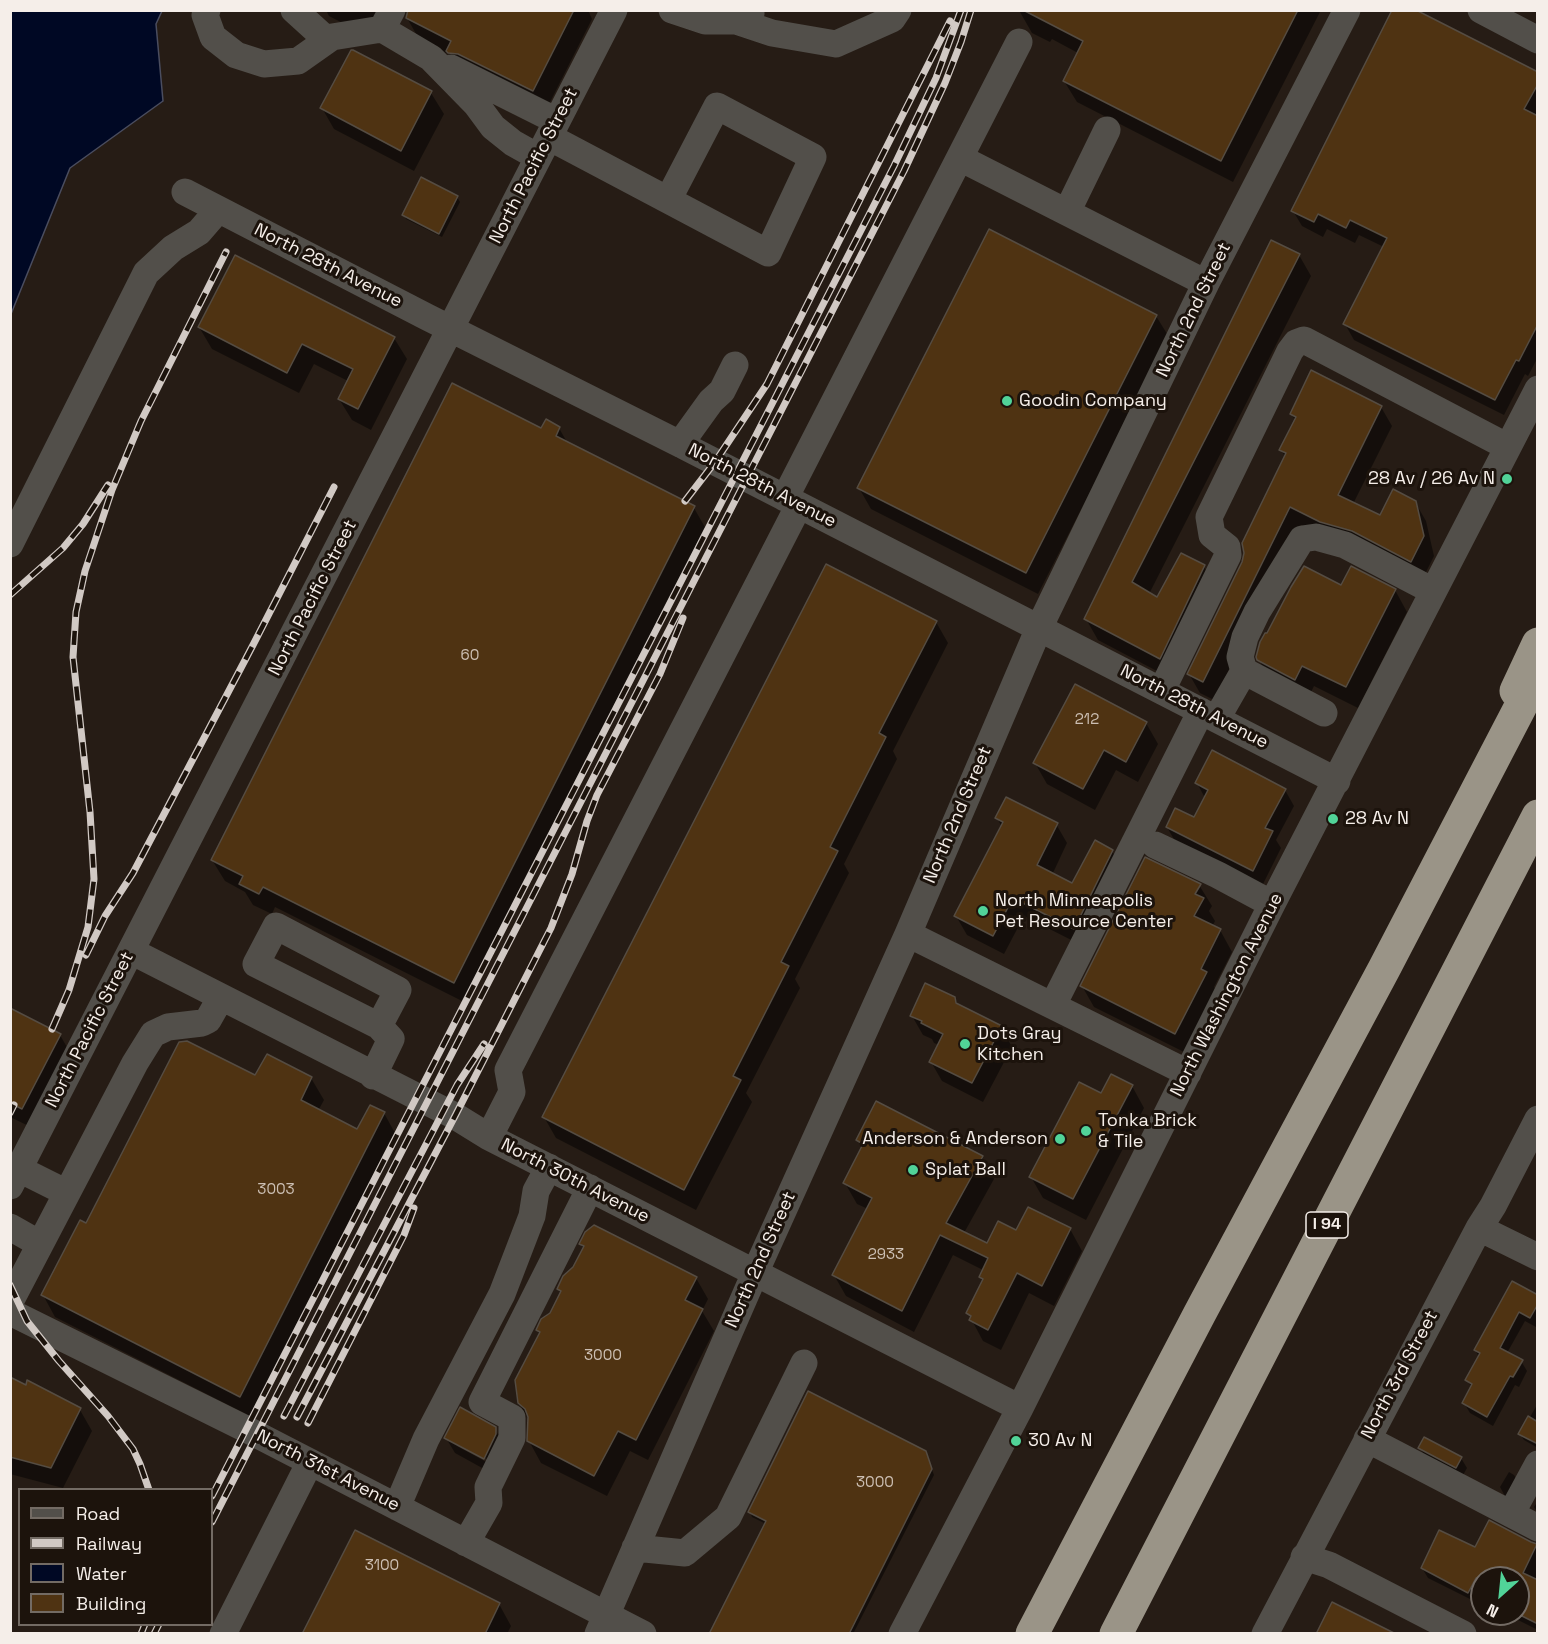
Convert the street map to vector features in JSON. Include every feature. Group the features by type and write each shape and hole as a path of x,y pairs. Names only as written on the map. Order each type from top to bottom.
{"highway":[{"path":"1431,878 1538,644"},
{"path":"1032,1634 1538,673"},
{"name":"I 94","path":"1116,1634 1538,816"}],"street":[{"path":"207,10 205,15 213,37 236,55 264,64 298,61 332,37 387,20 431,58 476,104 493,128 513,143 548,138"},
{"path":"294,10 327,40"},
{"name":"North Pacific Street","path":"15,1178 614,10"},
{"path":"672,10 705,21 747,16 772,33 836,44 892,19 898,10"},
{"name":"North 2nd Street","path":"602,1624 755,1273 908,934 1039,628 1206,283 1347,10"},
{"path":"1481,10 1538,40"},
{"path":"489,1137 512,1092 508,1070 1019,42"},
{"path":"431,58 548,138 768,253 813,157 717,106 668,200"},
{"path":"1067,212 1107,130"},
{"path":"960,158 1206,283"},
{"name":"North 28th Avenue","path":"185,192 1337,781"},
{"path":"10,544 146,273 173,248 199,232 218,210"},
{"path":"1162,690 1228,555 1227,547 1212,535 1209,518 1290,351 1296,343 1304,340 1508,447"},
{"path":"680,444 711,401 722,391 735,365"},
{"name":"North Washington Avenue","path":"902,1634 1020,1408 1272,904 1538,389"},
{"path":"1324,713 1244,671 1240,657 1245,638 1257,612 1302,539 1316,537 1345,545 1433,591"},
{"path":"1053,1005 1209,714 1244,671"},
{"path":"1155,845 1272,904"},
{"path":"373,1076 391,1040 379,1026 256,964 276,926 398,990 379,1026"},
{"path":"908,934 1188,1073"},
{"name":"North 30th Avenue","path":"131,951 1020,1408"},
{"path":"10,1302 135,1063 153,1034 168,1027 202,1023 208,1020 221,997"},
{"name":"North 3rd Street","path":"1265,1634 1538,1119"},
{"path":"397,1507 426,1439 502,1294 532,1216 536,1191 549,1167"},
{"path":"15,1178 67,1193"},
{"path":"466,1543 489,1503 488,1487 512,1438 512,1418 482,1402 590,1188"},
{"path":"10,1227 40,1244"},
{"path":"1479,1228 1538,1257"},
{"name":"North 31st Avenue","path":"10,1312 466,1543 602,1624 643,1634"},
{"path":"635,1548 685,1553 728,1517 804,1363"},
{"path":"1367,1439 1538,1528"},
{"path":"223,1634 309,1462"},
{"path":"1511,1514 1538,1464"},
{"path":"1304,1557 1329,1565 1426,1625 1463,1634"}],"water":[{"path":"11,10 162,11 156,24 163,101 70,168 11,314"}],"building":[{"path":"408,10 574,10 533,91 458,54 448,53 446,51 451,41 406,18"},
{"path":"1023,10 1298,10 1221,161 1063,81 1083,41"},
{"path":"1392,10 1416,10 1538,72 1538,84 1524,109 1538,116 1538,324 1495,400 1343,324 1387,238 1350,220 1346,228 1318,214 1314,222 1291,211"},
{"path":"351,50 432,91 401,151 320,108"},
{"path":"421,177 458,196 439,234 402,215"},
{"name":"Goodin Company","path":"989,229 1157,315 1026,573 857,488"},
{"path":"1271,240 1300,254 1132,582 1157,597 1181,553 1205,565 1160,659 1084,619"},
{"path":"235,255 395,337 358,409 338,399 353,369 302,344 287,373 198,327"},
{"path":"1311,370 1382,406 1338,495 1380,515 1393,489 1416,501 1424,536 1411,562 1352,531 1320,522 1290,507 1203,682 1187,674 1242,562 1244,553 1242,543 1286,453 1279,450 1296,417 1290,414"},
{"path":"452,383 541,428 546,419 560,427 556,436 695,506 454,983 263,887 259,894 239,884 243,876 211,860"},
{"path":"826,564 937,621 879,733 886,737 830,847 838,851 781,962 789,966 733,1076 741,1080 684,1190 542,1117"},
{"path":"1304,566 1341,585 1351,566 1396,589 1346,687 1302,666 1295,680 1257,660 1260,642"},
{"path":"1075,684 1147,722 1126,762 1104,750 1083,789 1033,763"},
{"path":"1212,750 1286,789 1265,828 1273,831 1253,871 1166,827 1175,808 1194,817 1208,790 1195,783"},
{"path":"1006,797 1058,823 1037,865 1072,883 1095,840 1113,850 1074,929 1013,898 993,936 954,916 1003,822 995,818"},
{"path":"1145,857 1201,884 1195,894 1204,898 1194,916 1221,929 1201,969 1207,972 1175,1034 1080,986"},
{"name":"Dots Gray Kitchen","path":"925,983 955,997 956,1003 1002,1026 972,1083 929,1062 943,1034 910,1016"},
{"path":"10,1008 61,1034 22,1109 10,1103"},
{"path":"187,1041 255,1075 267,1054 312,1077 301,1100 357,1129 370,1105 385,1112 240,1397 41,1295 80,1220 86,1223 179,1042"},
{"path":"1111,1074 1133,1085 1073,1199 1029,1177 1079,1082 1101,1093"},
{"path":"876,1101 983,1156 946,1223 987,1243 998,1221 1016,1230 1028,1207 1071,1228 1042,1286 1017,1273 988,1330 969,1320 971,1316 966,1313 983,1279 979,1277 988,1258 940,1235 902,1311 832,1275 872,1198 843,1183 863,1144 856,1140"},
{"path":"594,1225 697,1277 685,1300 703,1309 636,1440 618,1431 594,1476 527,1441 528,1417 525,1409 518,1403 515,1380 540,1332 536,1330 541,1319 550,1313 561,1291 557,1289 563,1276 573,1267 584,1246 579,1244 585,1232"},
{"path":"1512,1281 1538,1295 1538,1304 1530,1318 1519,1312 1500,1348 1523,1360 1513,1377 1510,1376 1487,1417 1462,1403 1472,1384 1465,1380 1480,1353 1474,1350"},
{"path":"10,1377 26,1385 27,1380 81,1408 51,1468 10,1457"},
{"path":"808,1391 926,1451 932,1469 849,1634 709,1634 766,1521 748,1512"},
{"path":"460,1407 496,1427 496,1434 484,1459 444,1438"},
{"path":"1528,1416 1538,1422 1538,1444 1518,1434"},
{"path":"1424,1437 1462,1457 1456,1468 1418,1448"},
{"path":"1489,1520 1537,1544 1526,1566 1470,1566 1468,1593 1421,1568 1439,1530 1475,1547"},
{"path":"355,1530 500,1603 485,1634 302,1634"},
{"path":"1530,1576 1538,1580 1538,1624 1530,1620"},
{"path":"1332,1602 1396,1634 1316,1634"}],"railway":[{"path":"213,1494 894,166 936,78 961,10"},
{"path":"213,1520 904,171 945,83 971,10"},
{"path":"685,501 715,462 767,384 950,21"},
{"path":"52,1029 69,990 88,927 94,879 90,812 73,657 76,612 85,571 112,490 141,421 226,252"},
{"path":"10,595 63,548 83,524 108,485"},
{"path":"86,955 105,916 133,873 334,487"},
{"path":"297,1417 551,928 572,874 597,795 660,674 683,618"},
{"path":"284,1416 457,1085 484,1044"},
{"path":"10,1113 14,1105"},
{"path":"308,1423 404,1235 414,1208"},
{"path":"10,1285 27,1321 133,1449 148,1488"},
{"path":"141,1634 144,1626"},
{"path":"154,1634 158,1626"}],"place":[{"name":"Goodin Company","path":"1007,401"},
{"name":"28 Av / 26 Av N","path":"1507,479"},
{"name":"28 Av N","path":"1333,819"},
{"name":"North Minneapolis Pet Resource Center","path":"983,911"},
{"name":"Dots Gray Kitchen","path":"965,1044"},
{"name":"Tonka Brick & Tile","path":"1086,1131"},
{"name":"Anderson & Anderson","path":"1060,1139"},
{"name":"Splat Ball","path":"913,1170"},
{"name":"30 Av N","path":"1016,1441"}]}
